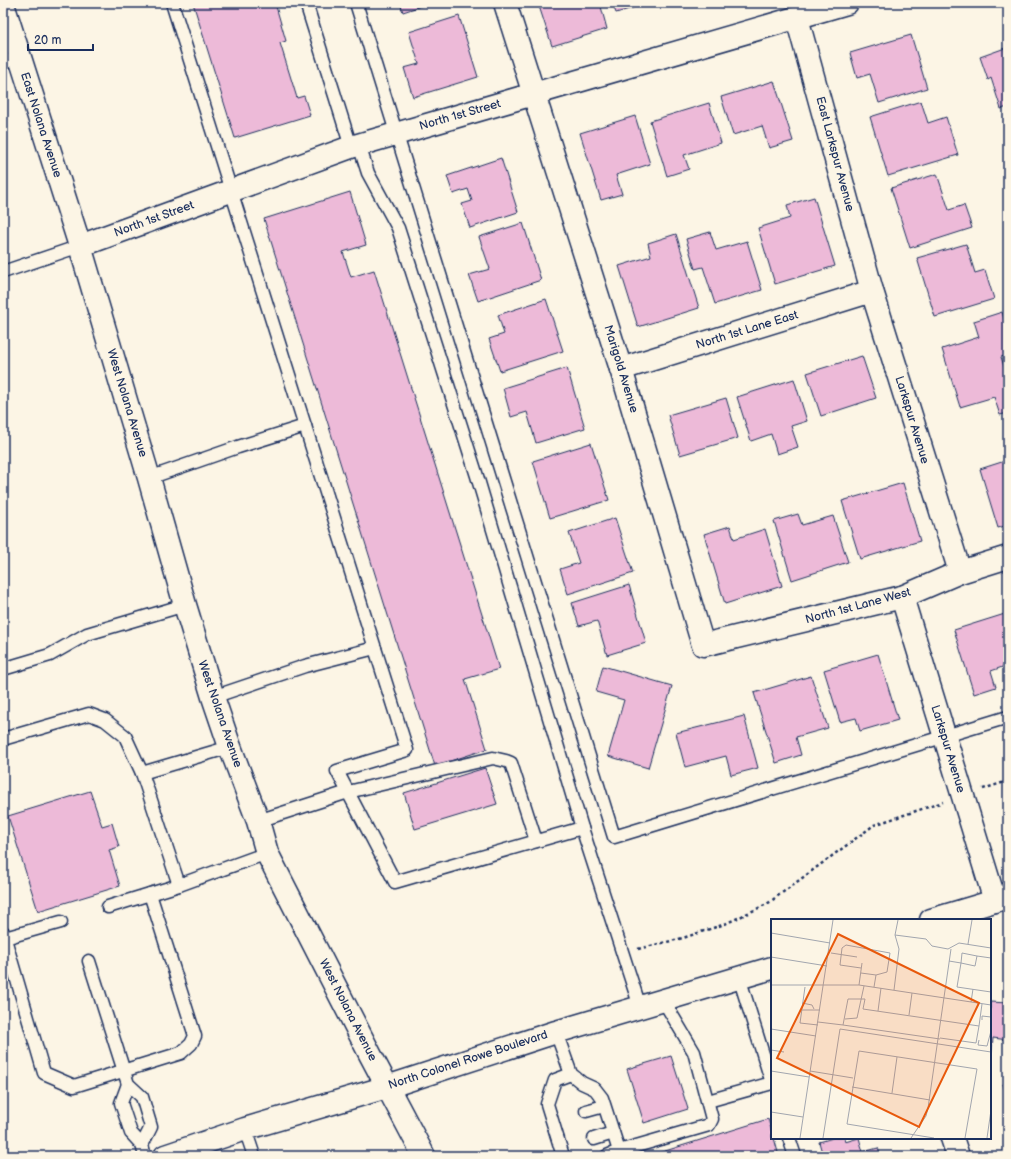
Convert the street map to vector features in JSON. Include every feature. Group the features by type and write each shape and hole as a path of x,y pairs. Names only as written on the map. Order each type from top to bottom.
{"street":[{"name":"Marigold Avenue","path":"505,3 622,369 704,644"},
{"name":"North 1st Street","path":"80,246 355,146 847,3"},
{"name":"East Nolana Avenue","path":"3,4 12,60 80,246"},
{"name":"East Larkspur Avenue","path":"797,18 872,290"},
{"name":"West Nolana Avenue","path":"80,246 213,696 230,747 258,821 267,853 424,1156"},
{"name":"North 1st Lane East","path":"622,369 872,290"},
{"name":"Larkspur Avenue","path":"872,290 960,572"},
{"name":"North 1st Lane West","path":"704,644 902,597 960,572 1008,557"},
{"name":"Larkspur Avenue","path":"902,597 944,737 1001,899"},
{"path":"934,919 1001,899"},
{"name":"North Colonel Rowe Boulevard","path":"164,1156 245,1129 387,1087 556,1032 771,968"},
{"path":"952,1139 958,1156"}],"lane":[{"path":"172,3 407,750 338,770 348,792 395,882 582,828"},
{"path":"306,3 355,146 398,228 477,476 582,828 640,1007"},
{"path":"356,3 614,837 1008,717"},
{"path":"3,272 80,246"},
{"path":"149,478 238,447 305,426"},
{"path":"3,669 50,655 87,634 185,605"},
{"path":"213,696 305,666 375,648"},
{"path":"3,739 89,714 105,720 125,736 142,773 179,885"},
{"path":"142,773 230,747"},
{"path":"258,821 348,792 493,758 506,760 511,763 536,841"},
{"path":"108,907 179,885 267,853"},
{"path":"61,922 4,935 44,1073 74,1086 181,1054 191,1044 194,1036 150,894"},
{"path":"89,961 123,1071 128,1084 142,1097 152,1126 144,1150"},
{"path":"739,977 771,1080"},
{"path":"607,1156 619,1151 709,1125 712,1120 694,1052 663,1000"},
{"path":"556,1032 571,1074 582,1083 595,1089 602,1098 619,1151"},
{"path":"565,1150 558,1120 547,1104 555,1080 571,1074"},
{"path":"708,1101 771,1083"},
{"path":"128,1084 121,1103 131,1133 144,1150"},
{"path":"586,1112 604,1106"},
{"path":"245,1129 254,1156"},
{"path":"594,1139 613,1133"},
{"path":"789,1139 795,1156"}],"path":[{"path":"983,789 1008,781"},
{"path":"636,950 683,938 725,924 766,904 874,825 946,801"}],"building":[{"path":"193,3 275,3 286,41 280,43 297,98 304,96 310,115 235,138"},
{"path":"400,3 430,3 403,12"},
{"path":"538,3 600,3 607,29 552,46"},
{"path":"612,3 649,3 616,13"},
{"path":"459,16 478,77 413,97 404,68 419,64 409,32"},
{"path":"911,35 927,88 879,103 870,74 857,78 850,53"},
{"path":"1008,47 1008,107 1001,109 991,78 988,80 980,57"},
{"path":"774,81 793,141 769,148 762,126 733,135 721,97"},
{"path":"921,101 928,123 946,117 958,155 888,176 870,117"},
{"path":"709,103 721,143 684,155 689,169 667,176 650,121"},
{"path":"635,116 650,164 616,175 622,194 601,200 580,133"},
{"path":"501,158 518,212 470,228 462,204 472,201 468,189 453,194 447,176"},
{"path":"937,174 949,210 964,205 972,228 910,248 891,188"},
{"path":"350,192 366,245 343,252 351,277 374,270 499,669 465,679 487,749 435,766 264,219"},
{"path":"814,197 835,266 775,284 758,228 790,218 787,205"},
{"path":"523,223 541,280 478,301 469,275 490,269 479,237"},
{"path":"710,232 716,250 747,241 762,290 715,304 703,267 695,269 686,239"},
{"path":"676,234 699,308 638,327 619,266 651,256 648,243"},
{"path":"966,244 975,273 985,270 994,299 935,317 917,258"},
{"path":"546,299 563,351 500,371 489,339 504,334 498,315"},
{"path":"1002,312 1008,332 1008,355 1001,357 1008,379 1008,413 1000,415 994,397 960,407 942,349 979,337 974,321"},
{"path":"862,356 876,398 821,416 807,373"},
{"path":"567,368 585,428 536,443 527,412 511,417 503,388"},
{"path":"794,379 807,421 791,426 798,447 777,454 771,434 751,441 737,397"},
{"path":"726,398 738,438 680,455 668,415"},
{"path":"591,443 609,500 550,518 533,461"},
{"path":"1008,460 1008,525 998,528 980,469"},
{"path":"903,483 920,541 860,559 842,501"},
{"path":"798,514 802,525 833,516 848,562 792,580 774,521"},
{"path":"615,518 633,573 568,594 560,569 579,563 569,533"},
{"path":"730,526 734,539 765,529 782,586 725,604 704,534"},
{"path":"629,585 646,643 607,655 597,621 579,626 572,603"},
{"path":"1008,613 1008,665 991,671 996,687 974,694 954,630"},
{"path":"878,654 898,720 860,731 856,718 840,722 824,670"},
{"path":"603,666 672,686 648,768 608,756 624,700 596,692"},
{"path":"811,676 828,728 796,737 801,755 776,763 754,693"},
{"path":"744,716 758,768 731,775 726,756 685,767 676,733"},
{"path":"485,768 497,804 415,829 404,793"},
{"path":"90,791 102,826 112,823 119,847 109,850 120,886 38,911 8,816"},
{"path":"991,1002 1008,1003 1008,1040 993,1038 991,1059"},
{"path":"671,1056 688,1109 644,1123 627,1069"},
{"path":"1008,1083 1008,1101 1003,1084"},
{"path":"768,1119 771,1130 771,1139 774,1139 779,1156 649,1156"},
{"path":"830,1139 844,1139 845,1142 859,1139 863,1152 878,1148 881,1156 823,1156 819,1142"}]}
